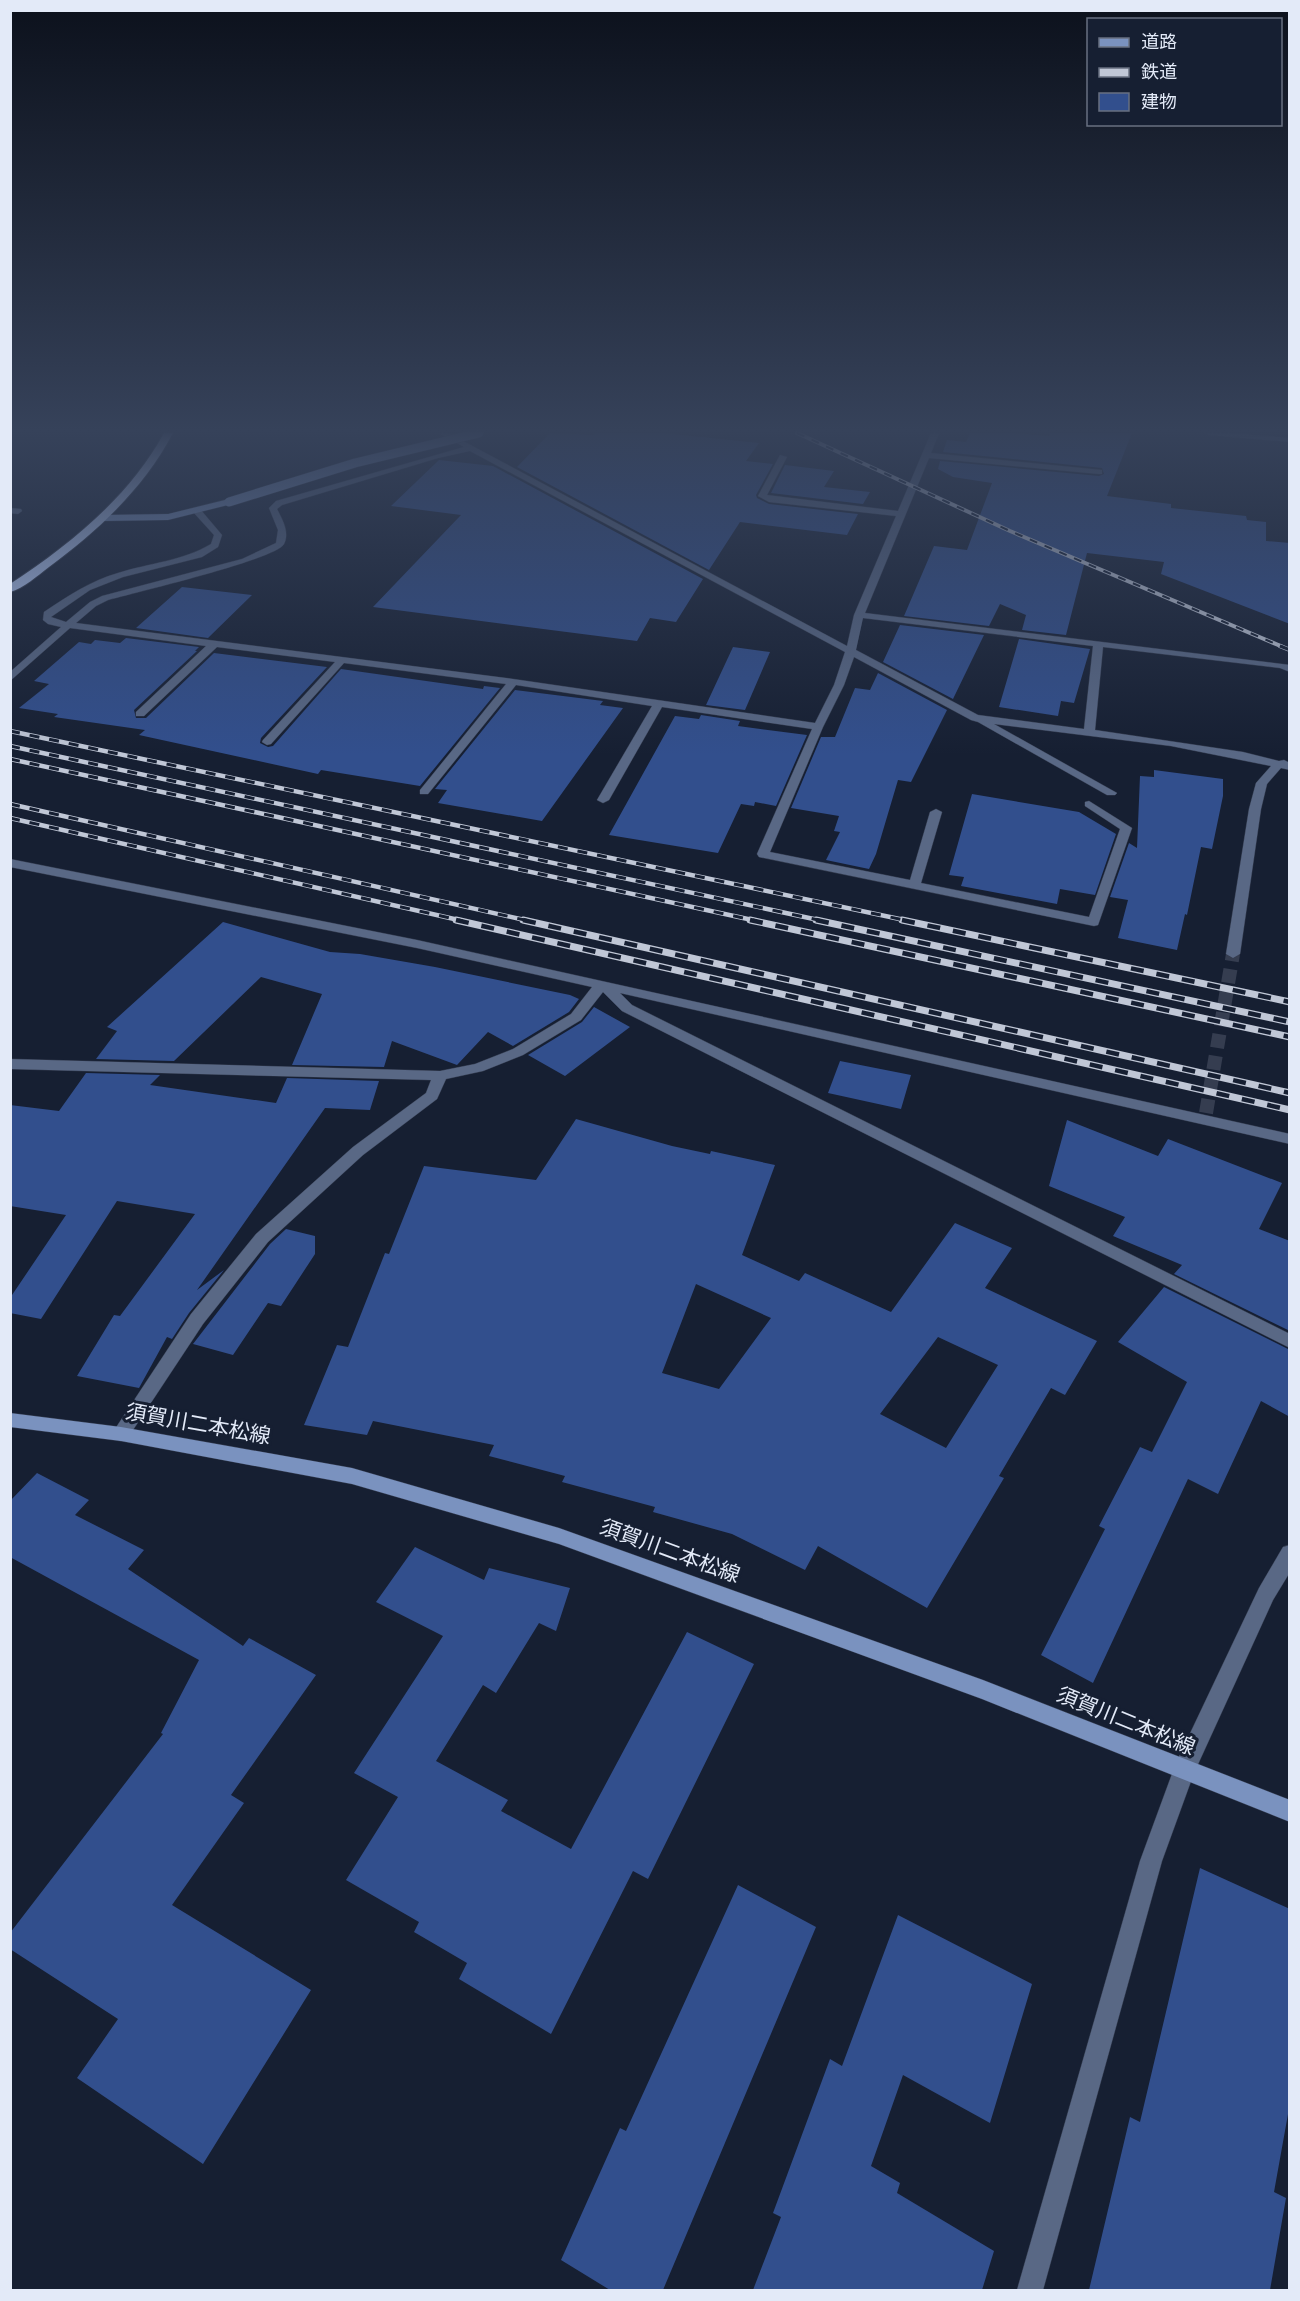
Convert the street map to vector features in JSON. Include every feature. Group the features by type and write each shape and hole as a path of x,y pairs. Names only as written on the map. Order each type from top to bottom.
{"highway":[{"path":"10,589 28,578 75,540"}],"main road":[{"name":"須賀川二本松線","path":"10,1420 121,1434 352,1476 558,1536 983,1690 1290,1811"}],"street":[{"path":"217,540 209,550 184,560 120,575 87,588 47,614 46,618 51,622 68,625 513,682 818,727"},
{"path":"10,678 93,604 112,596 175,578 245,561 274,549 281,540"},
{"path":"644,540 1111,793"},
{"path":"889,540 859,615 851,651 839,686 818,727 763,854 1094,922 1126,828 1089,804"},
{"path":"859,615 1283,665 1290,669"},
{"path":"140,714 214,644"},
{"path":"1089,732 1098,644"},
{"path":"267,742 342,660"},
{"path":"424,792 513,682"},
{"path":"603,801 659,703"},
{"path":"975,718 1089,732 1244,755 1286,764"},
{"path":"1233,954 1255,809 1262,783 1286,764"},
{"path":"915,884 936,812"},
{"path":"10,863 417,944 1073,1091 1206,1115 1290,1138"},
{"path":"10,1064 440,1076 478,1068 518,1052 576,1017 602,984"},
{"path":"602,984 627,1008 1290,1342"},
{"path":"121,1434 197,1319 262,1238 357,1151 432,1096 440,1076"},
{"path":"1030,2290 1151,1861 1184,1770 1266,1594 1290,1553"}],"building":[{"path":"437,540 631,540 703,579 676,622 650,618 637,641 373,607"},
{"path":"654,540 728,540 709,570"},
{"path":"971,540 1266,540 1290,543 1290,624 1161,574 1164,562 1087,553 1066,635 1022,630 1026,615 1000,604 989,626 904,616 934,546 967,550"},
{"path":"182,587 252,595 208,638 136,628"},
{"path":"900,625 984,635 953,699 883,662"},
{"path":"126,638 199,647 134,710 136,718 146,718 214,653 327,667 261,738 260,743 268,747 273,746 341,669 483,689 484,686 500,688 420,786 321,770 318,774 139,735 145,730 54,717 58,714 19,708 49,684 34,681 79,642 91,644 95,640 120,643"},
{"path":"1019,639 1090,649 1074,703 1061,701 1058,716 999,707"},
{"path":"733,647 770,652 745,710 706,705"},
{"path":"878,673 947,710 911,782 898,780 876,854 869,869 826,860 840,832 834,831 839,816 791,808 821,737 835,737 855,688 870,690"},
{"path":"515,690 603,701 600,705 623,708 542,821 438,803 447,790 435,789"},
{"path":"701,715 740,721 738,726 807,735 776,806 755,802 754,806 741,804 718,853 609,835 675,716 699,719"},
{"path":"1154,770 1223,779 1223,796 1212,849 1201,847 1177,950 1118,938 1128,900 1110,897 1129,843 1137,848 1140,776 1154,777"},
{"path":"972,794 1079,812 1116,834 1095,895 1060,889 1057,904 961,886 964,877 949,875"},
{"path":"223,922 330,952 360,954 435,967 570,995 579,999 569,1012 513,1046 488,1032 457,1065 392,1041 384,1067 292,1065 322,994 261,977 174,1061 96,1059 117,1031 107,1027"},
{"path":"594,1007 630,1027 565,1076 528,1055 582,1022"},
{"path":"840,1061 911,1075 901,1109 828,1093"},
{"path":"86,1073 160,1075 150,1085 276,1103 287,1078 379,1081 370,1110 325,1108 197,1290 224,1270 189,1313 172,1339 167,1337 139,1388 77,1376 114,1315 120,1316 195,1214 117,1201 41,1319 10,1313 10,1298 66,1215 10,1206 10,1105 59,1111"},
{"path":"576,1119 672,1146 710,1154 711,1151 775,1165 742,1255 799,1281 805,1273 891,1312 955,1223 1012,1248 985,1288 1097,1341 1065,1395 1051,1388 999,1476 1004,1478 927,1608 818,1546 805,1570 732,1534 653,1512 655,1507 562,1482 565,1476 489,1456 494,1445 373,1421 367,1435 304,1425 337,1345 348,1347 385,1253 389,1254 424,1166 536,1180","holes":["696,1284 771,1318 719,1389 662,1373","938,1337 998,1365 946,1448 880,1414"]},
{"path":"1067,1120 1158,1156 1168,1139 1282,1183 1259,1229 1290,1241 1290,1331 1174,1274 1182,1265 1113,1236 1125,1217 1049,1186"},
{"path":"286,1229 315,1236 315,1254 281,1306 268,1303 233,1355 193,1344 270,1244"},
{"path":"1164,1287 1290,1350 1290,1417 1261,1401 1218,1494 1188,1479 1093,1683 1041,1655 1105,1529 1099,1526 1140,1447 1152,1452 1187,1382 1118,1342"},
{"path":"37,1473 89,1500 75,1515 144,1550 128,1569 243,1646 249,1638 316,1675 231,1795 244,1803 172,1905 311,1990 203,2164 77,2078 118,2019 10,1949 10,1933 163,1734 161,1733 199,1660 10,1557 10,1501"},
{"path":"415,1547 484,1580 489,1568 570,1588 556,1631 539,1623 496,1693 483,1685 436,1761 508,1800 501,1811 571,1849 687,1632 754,1664 648,1879 633,1871 551,2034 459,1979 467,1963 414,1932 419,1922 346,1880 398,1797 354,1773 443,1636 376,1602"},
{"path":"1200,1868 1290,1909 1290,2103 1274,2192 1286,2198 1270,2290 1089,2290 1130,2117 1140,2122"},
{"path":"738,1885 816,1927 663,2290 610,2290 561,2260 620,2128 626,2131"},
{"path":"898,1915 1032,1984 990,2123 903,2075 871,2166 900,2183 897,2193 994,2251 982,2290 753,2290 781,2217 773,2213 830,2059 842,2066"}],"tunnel":[{"path":"1206,1113 1233,954"}],"railway":[{"path":"1032,540 1283,647"},
{"path":"1280,646 1290,650"},
{"path":"10,731 909,921"},
{"path":"10,746 823,921"},
{"path":"10,759 757,921"},
{"path":"10,804 529,921"},
{"path":"10,818 463,921"},
{"path":"456,920 1290,1110"},
{"path":"523,920 1290,1093"},
{"path":"750,920 1290,1037"},
{"path":"816,920 1290,1022"},
{"path":"902,920 1290,1002"}]}
